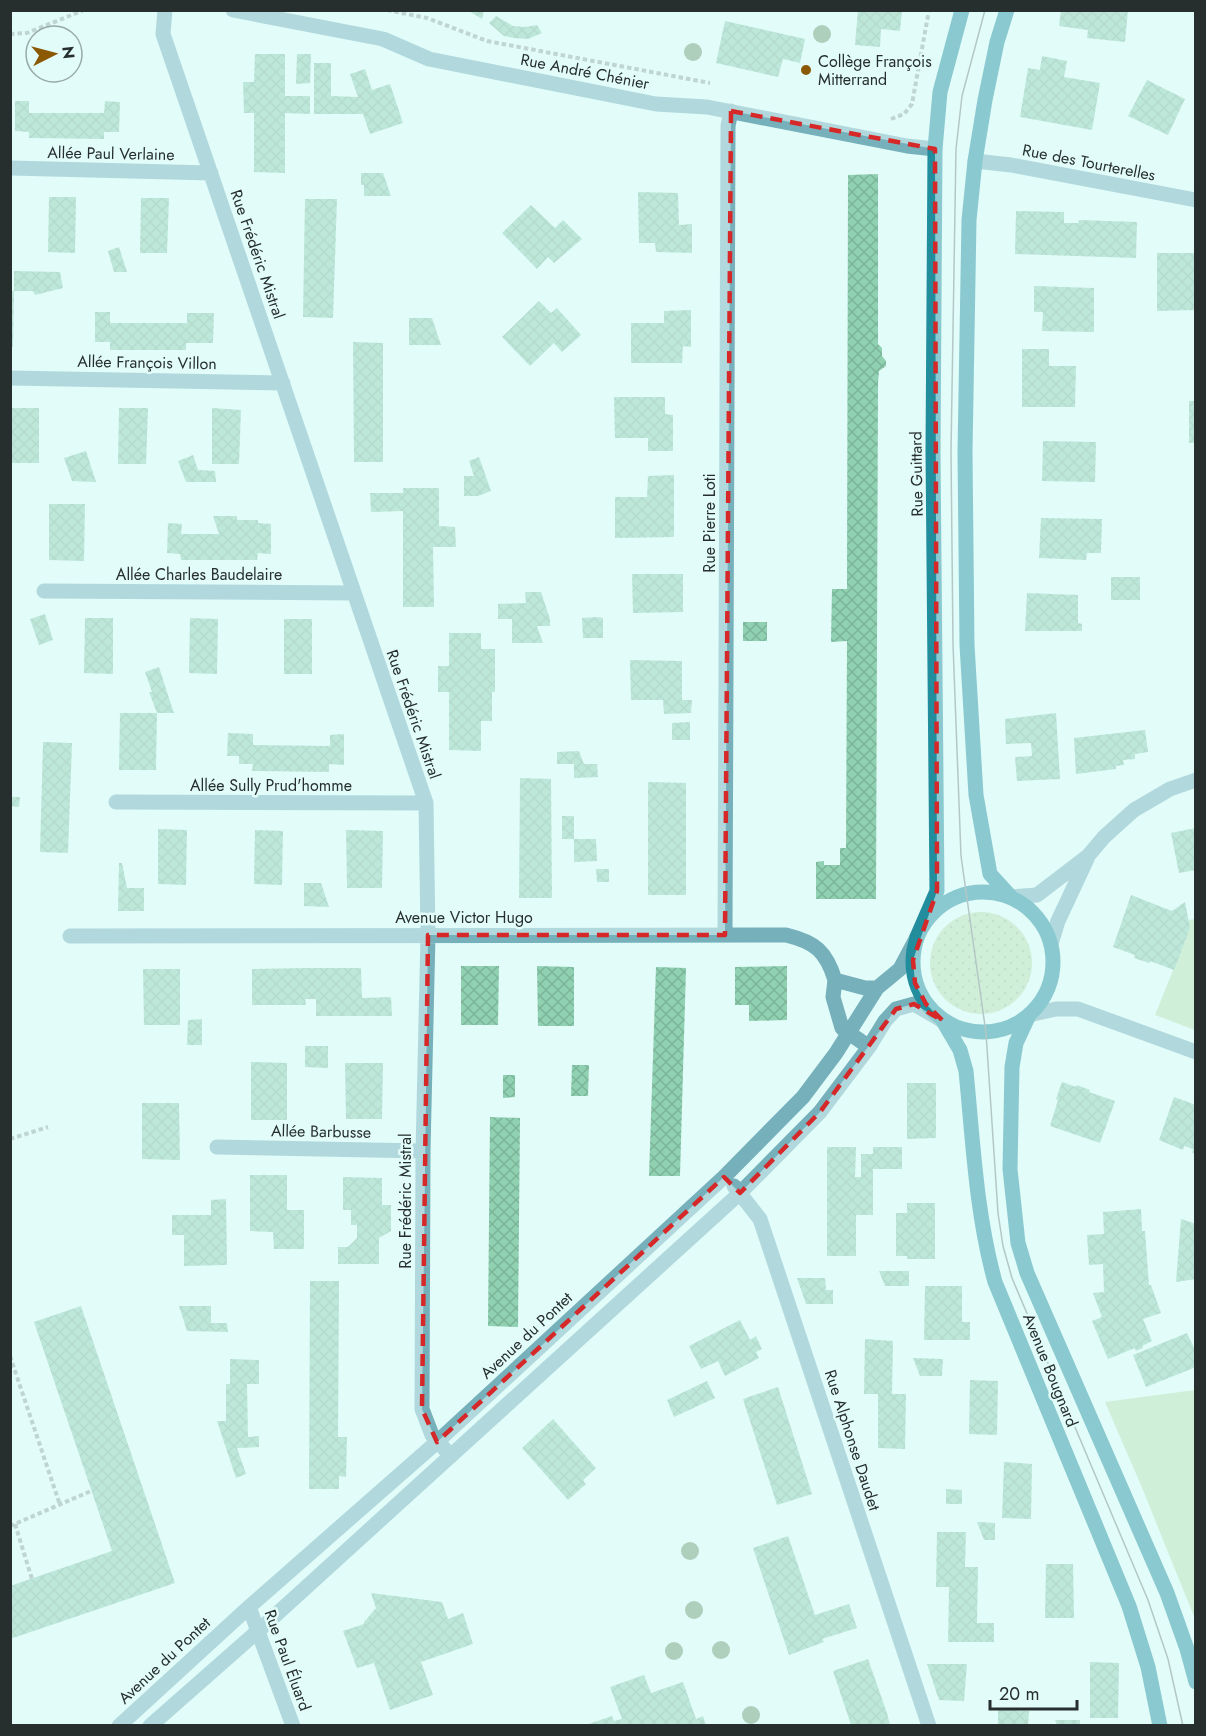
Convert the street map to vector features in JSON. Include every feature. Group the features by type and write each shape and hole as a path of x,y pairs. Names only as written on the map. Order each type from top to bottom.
{"main road":[{"name":"Rue Guittard","path":"917,937 937,891 933,451 935,149 940,92 962,10"},
{"path":"1007,10 997,42 985,100 975,161 969,220 965,440 967,645 976,795 990,874 1011,897 1029,909 1043,925 1051,944 1053,964 1050,983 1042,1001 1029,1015 1009,1028 986,1033 964,1030 944,1020 926,1004 915,983 912,960 917,937 928,918 936,910 945,902 965,893 989,891 1011,897"},
{"name":"Avenue Bougnard","path":"1029,1015 1016,1043 1012,1067 1010,1169 1018,1243 1032,1284 1167,1593 1196,1682"},
{"name":"Avenue Bougnard","path":"944,1020 960,1050 966,1071 980,1215 986,1248 996,1282 1129,1606 1148,1667 1160,1725"}],"street":[{"name":"Rue Frédéric Mistral","path":"165,10 162,34 426,803 428,935 423,1151 422,1409 432,1435 450,1455"},
{"name":"Rue André Chénier","path":"233,10 383,39 429,59 656,104 707,107 907,146 935,149"},
{"name":"Rue Pierre Loti","path":"725,935 728,126 731,111"},
{"name":"Rue des Tourterelles","path":"975,161 1011,165 1196,200"},
{"name":"Allée Paul Verlaine","path":"10,168 211,173"},
{"name":"Allée François Villon","path":"10,378 283,382"},
{"name":"Allée Charles Baudelaire","path":"44,591 354,593"},
{"path":"1011,897 1037,895 1088,856 1104,837 1134,810 1170,789 1196,780"},
{"name":"Allée Sully Prud'homme","path":"116,802 426,803"},
{"path":"1051,944 1058,921 1088,856"},
{"name":"Avenue Victor Hugo","path":"70,936 786,935 804,939 817,947 825,957 835,980 833,998 842,1028 849,1034"},
{"name":"Avenue du Pontet","path":"119,1725 437,1442 724,1177 803,1097 849,1034 877,988 900,969 917,937"},
{"path":"835,980 865,988 877,988"},
{"path":"150,1725 258,1631 740,1193 820,1112 896,1009 914,1004 944,1020"},
{"path":"1029,1015 1056,1009 1078,1010 1196,1052"},
{"path":"849,1034 869,1047"},
{"name":"Allée Barbusse","path":"217,1147 423,1151"},
{"name":"Rue Alphonse Daudet","path":"724,1177 760,1219 929,1725"},
{"name":"Rue Paul Éluard","path":"249,1607 293,1725"}],"path":[{"path":"10,34 27,33 84,10"},
{"path":"387,10 427,18 487,41 715,84"},
{"path":"879,117 891,120 904,114 912,104 929,10"},
{"path":"10,1138 48,1127"},
{"path":"10,1356 60,1505"},
{"path":"32,1579 13,1525 92,1491"}],"highlighted area":[{"path":"731,111 935,149 937,891 913,960 915,983 926,1004 943,1021 914,1004 896,1009 820,1112 740,1193 724,1177 437,1442 422,1409 428,935 725,935"}],"green space":[{"path":"981,912 1000,916 1017,927 1028,944 1032,963 1028,982 1017,999 1000,1010 981,1014 962,1010 945,999 934,982 930,963 934,944 945,927 962,916"},
{"path":"1195,919 1195,1030 1155,1015 1190,928 1188,920"},
{"path":"1196,1390 1195,1619 1105,1402"}],"building":[{"path":"467,10 484,10 482,19"},
{"path":"858,10 902,10 900,31 881,29 880,47 855,45"},
{"path":"1061,10 1128,10 1125,42 1087,38 1088,30 1059,26"},
{"path":"496,16 513,26 537,25 542,33 528,39 504,36 489,23"},
{"path":"725,21 805,39 800,63 783,59 778,77 716,63"},
{"path":"255,54 285,54 285,96 310,96 310,114 285,113 285,173 254,172 254,113 244,113 243,82 254,82"},
{"path":"297,54 311,54 310,83 296,84"},
{"path":"1042,56 1067,61 1064,77 1100,83 1092,130 1020,117 1028,68 1040,70"},
{"path":"314,63 331,63 331,96 358,97 350,74 365,69 372,90 390,84 403,123 370,134 363,114 314,114"},
{"path":"1147,80 1185,99 1168,135 1128,116"},
{"path":"15,101 29,101 29,113 104,113 105,101 120,102 119,132 104,132 104,139 29,138 29,132 15,131"},
{"path":"361,173 383,173 391,196 364,196"},
{"path":"878,174 878,344 882,348 886,366 879,371 878,383 876,899 816,899 816,862 824,861 824,865 840,865 840,848 846,848 847,641 831,642 832,589 847,589 848,175"},
{"path":"638,192 678,193 679,225 692,224 692,253 656,252 655,243 639,243"},
{"path":"49,197 76,197 75,253 48,252"},
{"path":"141,198 169,198 167,253 140,253"},
{"path":"305,199 337,199 333,318 303,317"},
{"path":"531,205 555,228 563,220 582,239 554,263 548,257 537,269 502,233"},
{"path":"1016,211 1064,212 1064,223 1078,223 1079,220 1137,222 1136,258 1015,254"},
{"path":"119,247 127,272 114,272 108,251"},
{"path":"1157,253 1196,253 1196,310 1157,311"},
{"path":"14,271 60,272 63,288 35,295 33,291 14,291"},
{"path":"1034,286 1094,288 1094,332 1042,331 1043,312 1034,312"},
{"path":"10,291 14,291 13,347 10,347"},
{"path":"539,301 551,313 557,308 581,335 562,352 554,343 530,366 502,337"},
{"path":"691,310 691,347 683,346 682,363 631,363 631,323 664,323 664,311"},
{"path":"95,312 110,312 110,323 187,323 187,313 214,313 213,343 186,343 186,350 110,350 110,342 95,342"},
{"path":"409,318 432,318 441,345 409,345"},
{"path":"353,342 383,343 383,462 354,462"},
{"path":"1022,349 1049,349 1049,366 1076,366 1075,407 1022,407"},
{"path":"614,397 665,397 665,414 673,415 673,451 648,451 648,438 615,438"},
{"path":"1189,401 1196,401 1196,443 1189,443"},
{"path":"11,408 39,408 39,463 11,463"},
{"path":"119,408 148,408 146,464 118,464"},
{"path":"212,408 241,410 239,464 212,464"},
{"path":"1043,441 1096,442 1095,482 1042,481"},
{"path":"86,451 96,482 72,481 64,458"},
{"path":"193,455 198,470 215,471 216,482 186,482 178,461"},
{"path":"479,457 491,491 478,496 464,496 464,476 474,476 469,461"},
{"path":"674,475 674,537 615,538 615,497 647,497 648,476"},
{"path":"403,488 439,488 439,526 455,527 456,547 433,547 434,607 403,607 403,511 371,512 370,493 403,493"},
{"path":"49,504 85,504 84,561 49,560"},
{"path":"213,516 237,516 237,520 258,520 258,523 271,524 271,554 258,553 257,560 181,560 180,554 167,553 168,523 182,524 181,534 219,534"},
{"path":"1041,518 1102,519 1101,553 1087,553 1086,560 1039,558"},
{"path":"632,574 683,574 683,612 633,613"},
{"path":"1111,577 1140,577 1140,600 1111,600"},
{"path":"525,592 541,592 550,619 550,626 537,626 543,643 512,643 512,619 498,619 498,604 526,603"},
{"path":"1027,593 1078,595 1078,623 1082,624 1082,631 1025,631"},
{"path":"45,614 53,640 39,645 30,619"},
{"path":"85,618 113,618 113,674 84,673"},
{"path":"190,618 218,619 217,674 189,673"},
{"path":"582,618 603,618 603,638 583,638"},
{"path":"284,619 312,619 312,674 284,674"},
{"path":"743,622 767,622 767,641 743,641"},
{"path":"449,633 481,633 481,649 495,649 492,721 481,721 481,751 449,750 449,692 438,692 438,666 449,666"},
{"path":"630,660 682,661 682,700 692,700 691,713 664,714 663,700 631,700"},
{"path":"159,667 174,713 157,713 149,692 152,692 145,672"},
{"path":"120,713 157,713 156,770 119,770"},
{"path":"1056,713 1060,779 1017,781 1015,757 1032,756 1031,743 1006,744 1005,719"},
{"path":"690,722 690,740 672,740 672,723"},
{"path":"1145,730 1148,752 1135,754 1135,759 1123,760 1124,765 1116,766 1116,769 1076,774 1074,738"},
{"path":"228,733 253,734 253,745 330,746 330,735 344,734 344,765 329,764 329,772 252,771 253,764 239,764 239,756 227,756"},
{"path":"43,742 72,743 68,853 40,852"},
{"path":"579,751 584,764 597,764 598,777 574,778 574,764 557,764 557,752"},
{"path":"520,778 551,779 552,898 519,898"},
{"path":"648,782 686,783 686,895 648,895"},
{"path":"10,797 20,797 19,807 10,806"},
{"path":"562,816 574,816 574,839 562,839"},
{"path":"1196,828 1196,870 1179,873 1171,833"},
{"path":"158,829 187,830 186,885 158,884"},
{"path":"255,830 283,831 282,885 254,884"},
{"path":"346,830 383,831 382,888 347,888"},
{"path":"574,839 596,839 597,861 574,862"},
{"path":"119,863 122,863 127,888 144,888 144,911 118,911"},
{"path":"596,869 609,869 609,882 597,882"},
{"path":"304,883 321,883 329,907 304,906"},
{"path":"1131,895 1172,911 1185,902 1190,928 1174,970 1134,958 1135,955 1113,947"},
{"path":"461,966 499,966 498,1025 461,1025"},
{"path":"537,966 574,967 574,1026 538,1026"},
{"path":"787,966 787,1020 749,1021 749,1005 735,1005 735,967"},
{"path":"656,967 686,968 680,1176 649,1176"},
{"path":"361,968 362,998 391,997 392,1016 316,1016 316,999 305,999 306,1005 252,1005 252,969"},
{"path":"143,969 180,969 180,1025 144,1025"},
{"path":"202,1019 202,1045 187,1045 188,1020"},
{"path":"305,1046 328,1046 328,1068 305,1067"},
{"path":"251,1062 287,1063 287,1120 251,1120"},
{"path":"345,1063 383,1063 382,1119 346,1119"},
{"path":"572,1065 589,1065 588,1096 571,1096"},
{"path":"503,1075 515,1075 515,1097 503,1098"},
{"path":"1062,1082 1076,1087 1077,1085 1115,1101 1100,1143 1050,1126"},
{"path":"907,1083 936,1083 936,1138 907,1139"},
{"path":"1174,1097 1196,1105 1195,1154 1192,1153 1193,1149 1184,1146 1183,1150 1159,1140"},
{"path":"142,1103 179,1103 180,1160 142,1159"},
{"path":"490,1117 520,1118 518,1327 488,1326"},
{"path":"827,1147 856,1147 855,1177 861,1177 861,1154 873,1154 873,1147 902,1147 902,1169 873,1169 873,1215 856,1215 856,1256 827,1256"},
{"path":"250,1175 287,1175 287,1210 304,1210 304,1249 274,1249 273,1232 250,1231"},
{"path":"343,1177 382,1178 382,1205 391,1205 391,1231 379,1238 379,1264 338,1264 338,1247 348,1247 357,1238 357,1225 351,1225 351,1210 343,1210"},
{"path":"226,1199 227,1265 184,1266 184,1235 172,1235 172,1215 211,1215 211,1200"},
{"path":"907,1203 935,1203 935,1259 907,1259 907,1256 896,1256 896,1213 907,1213"},
{"path":"1141,1209 1149,1285 1151,1285 1161,1313 1143,1319 1152,1341 1136,1351 1135,1348 1108,1359 1092,1321 1102,1317 1093,1293 1104,1292 1103,1264 1089,1265 1087,1235 1104,1234 1103,1212"},
{"path":"1181,1219 1196,1224 1196,1279 1176,1282"},
{"path":"879,1271 909,1271 909,1286 885,1286"},
{"path":"797,1278 825,1278 826,1290 833,1290 833,1304 806,1304"},
{"path":"310,1281 339,1281 338,1437 347,1437 346,1477 339,1476 339,1489 309,1489"},
{"path":"925,1286 962,1286 962,1322 970,1322 970,1340 924,1340"},
{"path":"81,1306 175,1583 10,1639 10,1586 112,1551 34,1322"},
{"path":"179,1306 211,1306 211,1323 227,1323 228,1332 187,1331"},
{"path":"740,1320 750,1340 756,1336 762,1349 756,1352 759,1358 725,1376 718,1361 701,1369 689,1346"},
{"path":"1187,1333 1196,1352 1196,1367 1146,1387 1133,1355"},
{"path":"865,1339 893,1341 892,1394 906,1394 905,1449 878,1448 878,1394 864,1394"},
{"path":"913,1358 943,1359 942,1376 920,1376"},
{"path":"230,1359 259,1360 259,1384 247,1384 248,1437 259,1436 259,1447 237,1448 246,1474 236,1478 217,1421 226,1421 226,1384 230,1384"},
{"path":"970,1380 998,1381 997,1435 969,1434"},
{"path":"707,1381 715,1398 674,1417 667,1400"},
{"path":"778,1387 812,1494 777,1505 743,1399"},
{"path":"553,1419 596,1468 583,1480 586,1484 568,1500 522,1448"},
{"path":"1004,1462 1032,1464 1031,1519 1002,1518"},
{"path":"946,1489 962,1490 962,1504 946,1504"},
{"path":"977,1522 995,1523 995,1540 984,1540"},
{"path":"937,1532 966,1532 965,1567 978,1567 977,1623 994,1623 994,1642 948,1642 949,1587 936,1587"},
{"path":"788,1536 815,1615 849,1604 857,1628 822,1639 824,1642 789,1655 753,1548"},
{"path":"1046,1564 1073,1564 1074,1618 1045,1618"},
{"path":"371,1593 442,1602 448,1619 463,1613 473,1644 421,1662 433,1695 390,1710 374,1663 357,1668 343,1631 364,1624 376,1608"},
{"path":"868,1659 890,1725 851,1725 833,1671"},
{"path":"1090,1662 1119,1663 1118,1718 1090,1718"},
{"path":"927,1664 967,1664 964,1701 939,1700"},
{"path":"644,1675 651,1693 683,1682 696,1719 703,1716 706,1725 586,1725 612,1716 614,1721 622,1719 610,1687"},
{"path":"998,1709 1029,1711 1028,1725 998,1725"},
{"path":"1055,1720 1080,1720 1080,1725 1057,1725"}],"tram line":[{"path":"985,10 962,96 956,149 951,451 953,644 961,856 986,1033 998,1213 1003,1246 1012,1278 1148,1600 1168,1659 1183,1726"}],"place":[{"name":"Collège François Mitterrand","path":"806,70"}]}
